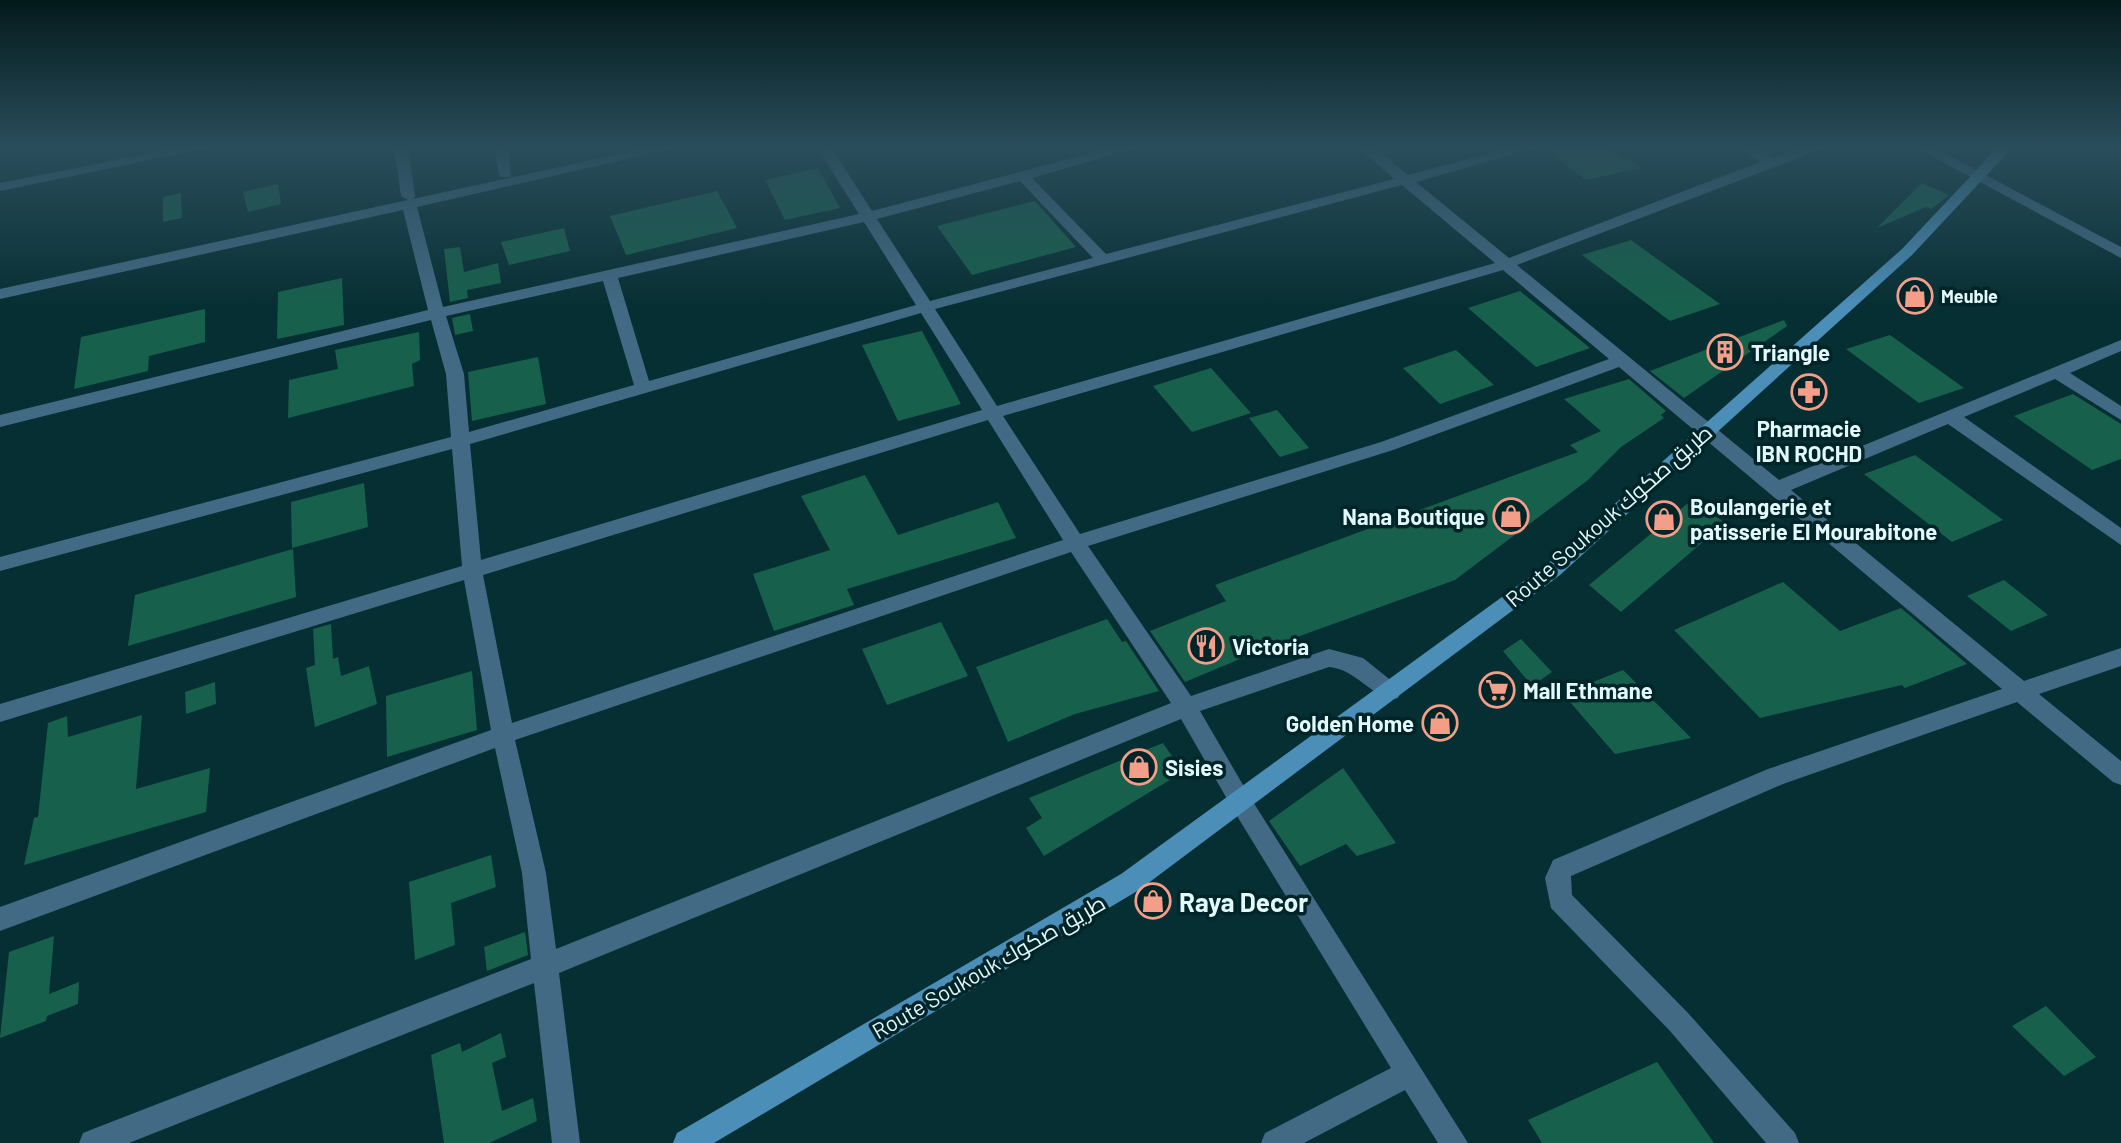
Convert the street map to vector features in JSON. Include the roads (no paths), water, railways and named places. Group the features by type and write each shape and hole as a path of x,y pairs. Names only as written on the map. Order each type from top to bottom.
{"street":[{"path":"0,284 406,200"},
{"path":"0,294 407,200"},
{"path":"408,200 417,244 455,374 472,569 503,735 534,873 566,1143"},
{"path":"857,200 1075,543 1186,707 1242,804 1454,1143"},
{"path":"0,421 438,313 932,200"},
{"path":"1046,200 1103,260"},
{"path":"0,564 459,441 925,307 1329,200"},
{"path":"1430,200 2121,775"},
{"path":"0,713 992,413 1507,264 1673,200"},
{"name":"Route Soukouk طريق صكوك","path":"687,1143 1130,882 1242,804 1553,570 1706,429 1795,355 1958,200"},
{"path":"2022,200 2121,253"},
{"path":"609,275 643,388"},
{"path":"1777,488 2121,345"},
{"path":"0,919 503,735 1075,543 1387,446 1621,360"},
{"path":"2057,372 2121,414"},
{"path":"1951,417 2121,538"},
{"path":"1783,1142 1679,1022 1560,900 1557,878 1562,868 1776,776 2121,657"},
{"path":"93,1143 546,966 1186,707 1329,658 1343,658 1360,664 1390,692"},
{"path":"1275,1143 1410,1073"}],"place":[{"name":"Meuble","path":"1915,296"},
{"name":"Triangle","path":"1725,352"},
{"name":"Pharmacie IBN ROCHD","path":"1809,392"},
{"name":"Nana Boutique","path":"1511,516"},
{"name":"Boulangerie et patisserie El Mourabitone","path":"1664,519"},
{"name":"Victoria","path":"1206,646"},
{"name":"Mall Ethmane","path":"1497,690"},
{"name":"Golden Home","path":"1440,723"},
{"name":"Sisies","path":"1139,767"},
{"name":"Raya Decor","path":"1153,901"}]}
